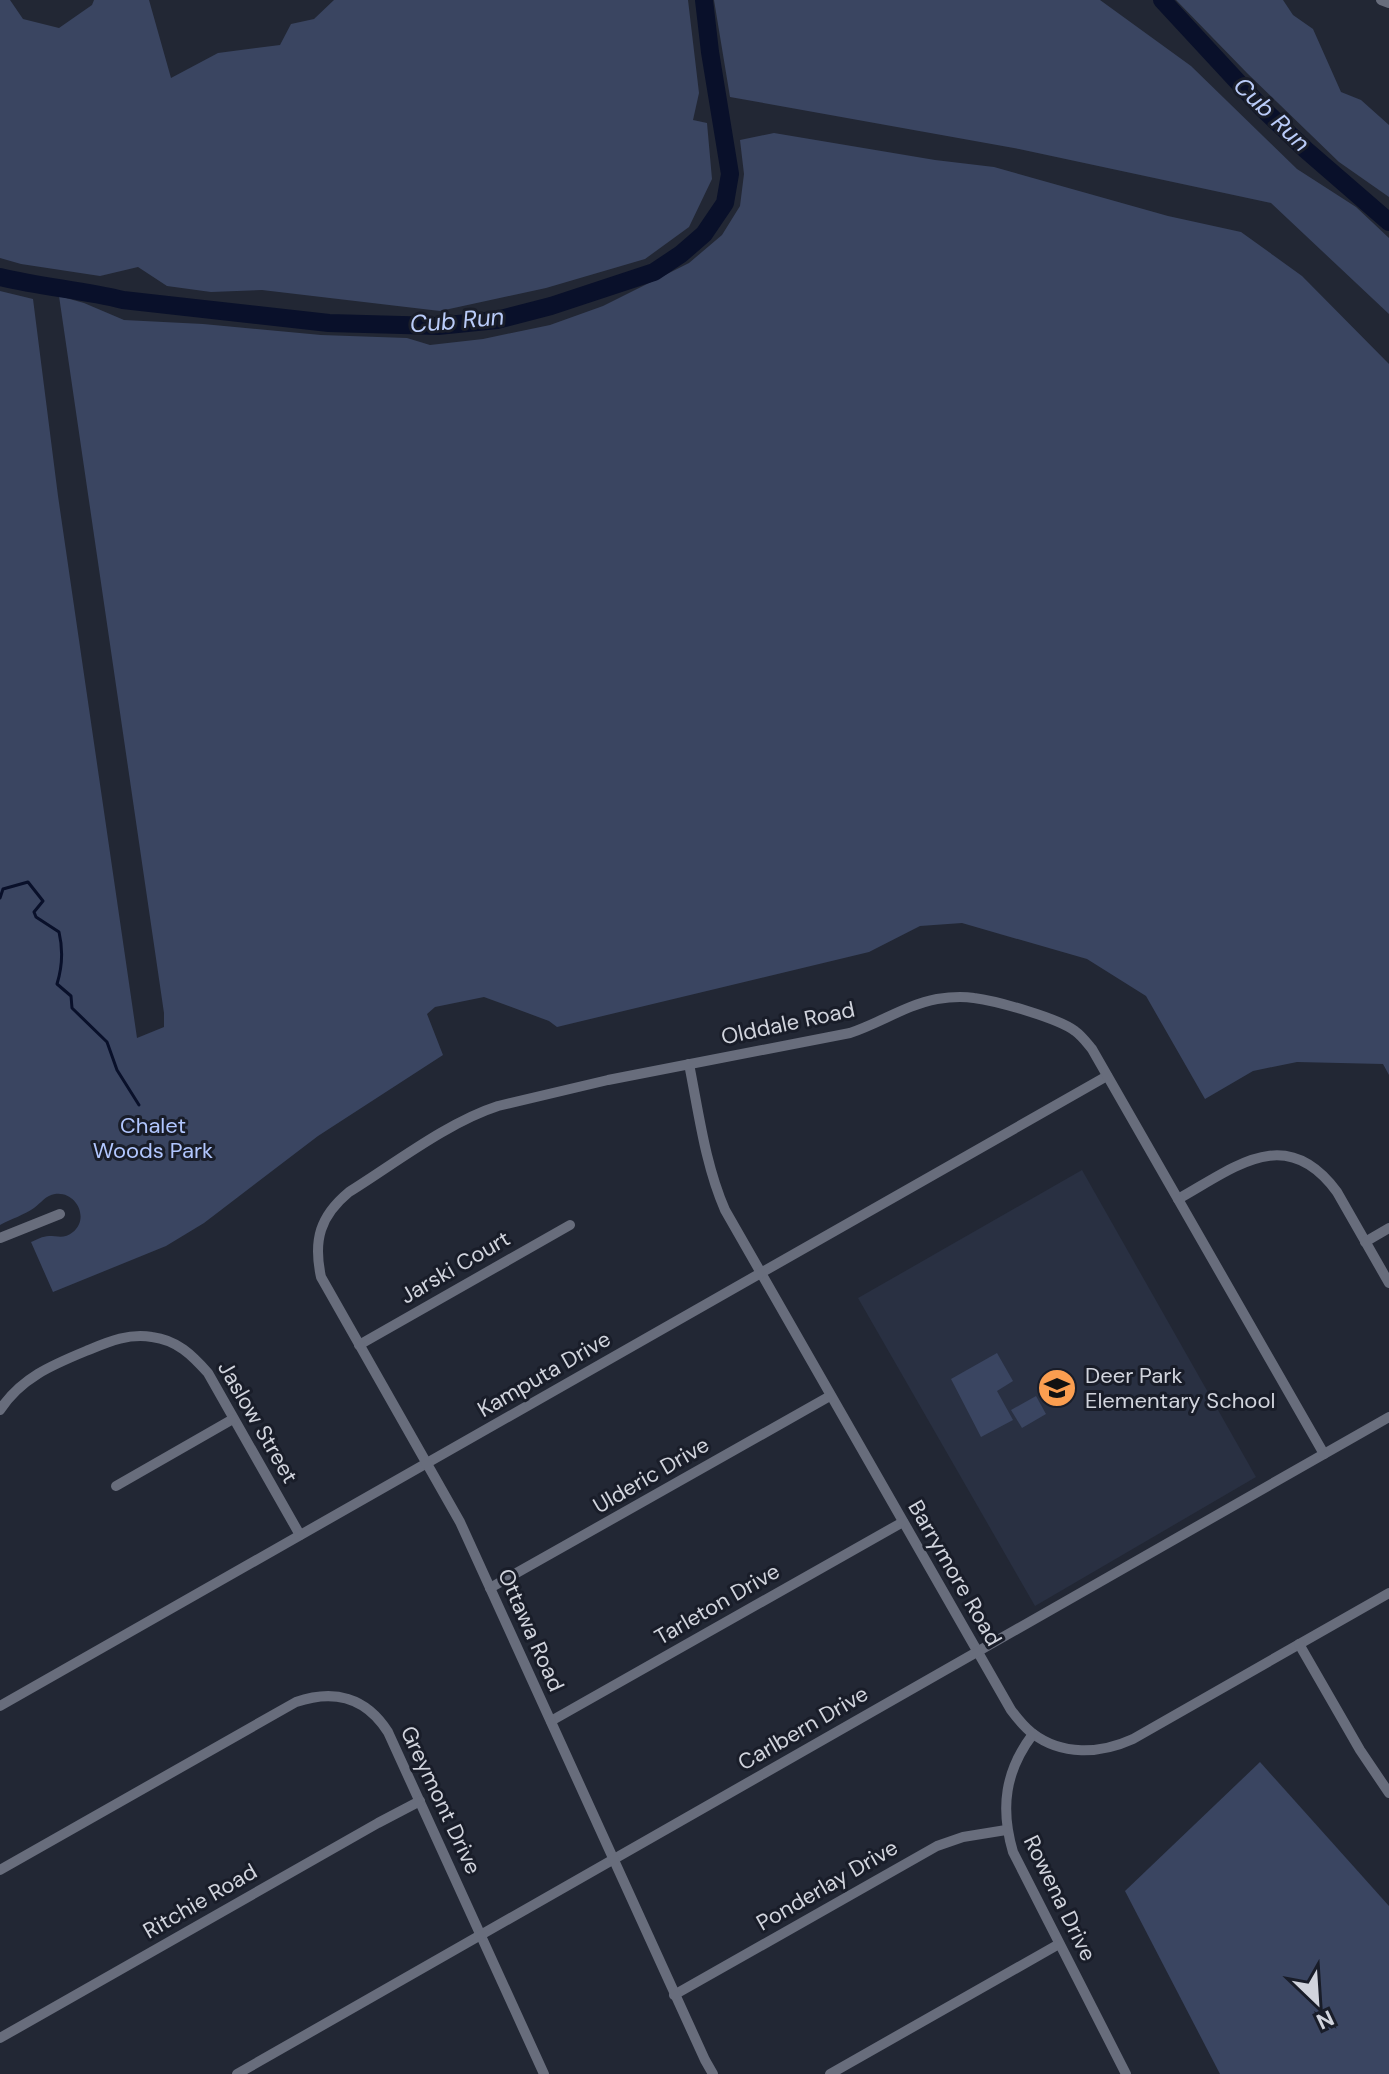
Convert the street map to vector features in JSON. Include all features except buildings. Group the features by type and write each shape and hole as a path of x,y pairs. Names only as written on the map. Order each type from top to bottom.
{"street":[{"path":"1381,0 1389,3"},
{"name":"Olddale Road","path":"330,1211 349,1192 457,1123 480,1112 608,1080 850,1033 939,998 989,1001 1064,1024 1087,1043 1324,1454"},
{"name":"Barrymore Road","path":"689,1064 713,1184 725,1210 1011,1710 1033,1734 1053,1745 1073,1750 1095,1751 1116,1747 1389,1593"},
{"name":"Kamputa Drive","path":"0,1706 1107,1076"},
{"path":"1178,1199 1251,1159 1266,1155 1299,1159 1327,1179 1389,1283"},
{"name":"Ottawa Road","path":"330,1211 319,1235 318,1261 324,1283 460,1522 674,1995 713,2074"},
{"path":"0,1238 60,1214"},
{"name":"Jarski Court","path":"359,1345 570,1225"},
{"path":"1365,1242 1389,1228"},
{"name":"Jaslow Street","path":"0,1410 15,1391 41,1370 113,1340 138,1335 169,1341 193,1356 208,1373 300,1535"},
{"name":"Ulderic Drive","path":"490,1588 830,1396"},
{"name":"Carlbern Drive","path":"237,2074 1389,1417"},
{"path":"116,1486 233,1419"},
{"name":"Tarleton Drive","path":"551,1721 903,1522"},
{"path":"1299,1644 1360,1750 1389,1793"},
{"name":"Greymont Drive","path":"0,1870 286,1708 311,1697 344,1697 374,1713 388,1732 541,2073"},
{"name":"Rowena Drive","path":"1033,1734 1012,1770 1006,1798 1006,1830 1016,1860 1126,2074"},
{"name":"Ritchie Road","path":"0,2038 420,1801"},
{"name":"Ponderlay Drive","path":"674,1995 937,1846 963,1837 1006,1830"},
{"path":"830,2074 1059,1944"}],"shaded area":[{"name":"Deer Park Elementary School","path":"1082,1170 1256,1477 1035,1606 858,1298"}],"green space":[{"path":"0,0 10,0 23,19 59,28 92,5 94,0 149,0 171,78 218,53 280,45 291,24 314,19 334,0 688,0 699,93 693,120 707,123 712,179 689,227 645,259 546,288 440,311 262,290 211,292 167,286 138,267 100,276 21,264 0,258"},
{"path":"714,0 1100,0 1191,66 1297,169 1356,207 1389,238 1389,314 1271,203 1019,149 730,97"},
{"path":"1176,0 1283,0 1293,15 1313,29 1341,92 1361,100 1389,125 1389,197 1339,162"},
{"name":"Chalet Woods Park","path":"774,133 994,167 1168,216 1241,232 1302,276 1389,364 1389,1075 1383,1064 1297,1062 1253,1071 1205,1099 1146,996 1087,959 962,923 920,926 869,952 557,1027 549,1021 484,997 435,1007 427,1014 443,1055 318,1136 204,1223 166,1246 53,1292 31,1242 73,1232 80,1220 74,1201 62,1194 52,1195 0,1225 0,291 33,299 58,496 137,1038 164,1027 164,1013 59,296 124,320 321,335 407,338 430,345 483,339 550,325 603,306 689,263 722,235 740,206 744,174 740,140"},
{"path":"997,1353 1013,1381 997,1391 1013,1420 981,1437 951,1379"},
{"path":"1036,1396 1046,1414 1022,1428 1011,1410"},
{"path":"1260,1762 1389,1906 1389,2074 1220,2074 1125,1891"}],"waterway":[{"name":"Cub Run","path":"0,277 123,300 329,323 438,326 497,320 654,272 704,234 725,203 730,174 704,0"},
{"name":"Cub Run","path":"1162,0 1261,107 1389,222"},
{"path":"0,898 3,889 28,882 43,901 34,912 36,917 59,932 61,958 57,984 71,996 72,1008 107,1042 117,1070 139,1105"}],"place":[{"name":"Deer Park Elementary School","path":"1057,1388"}]}
